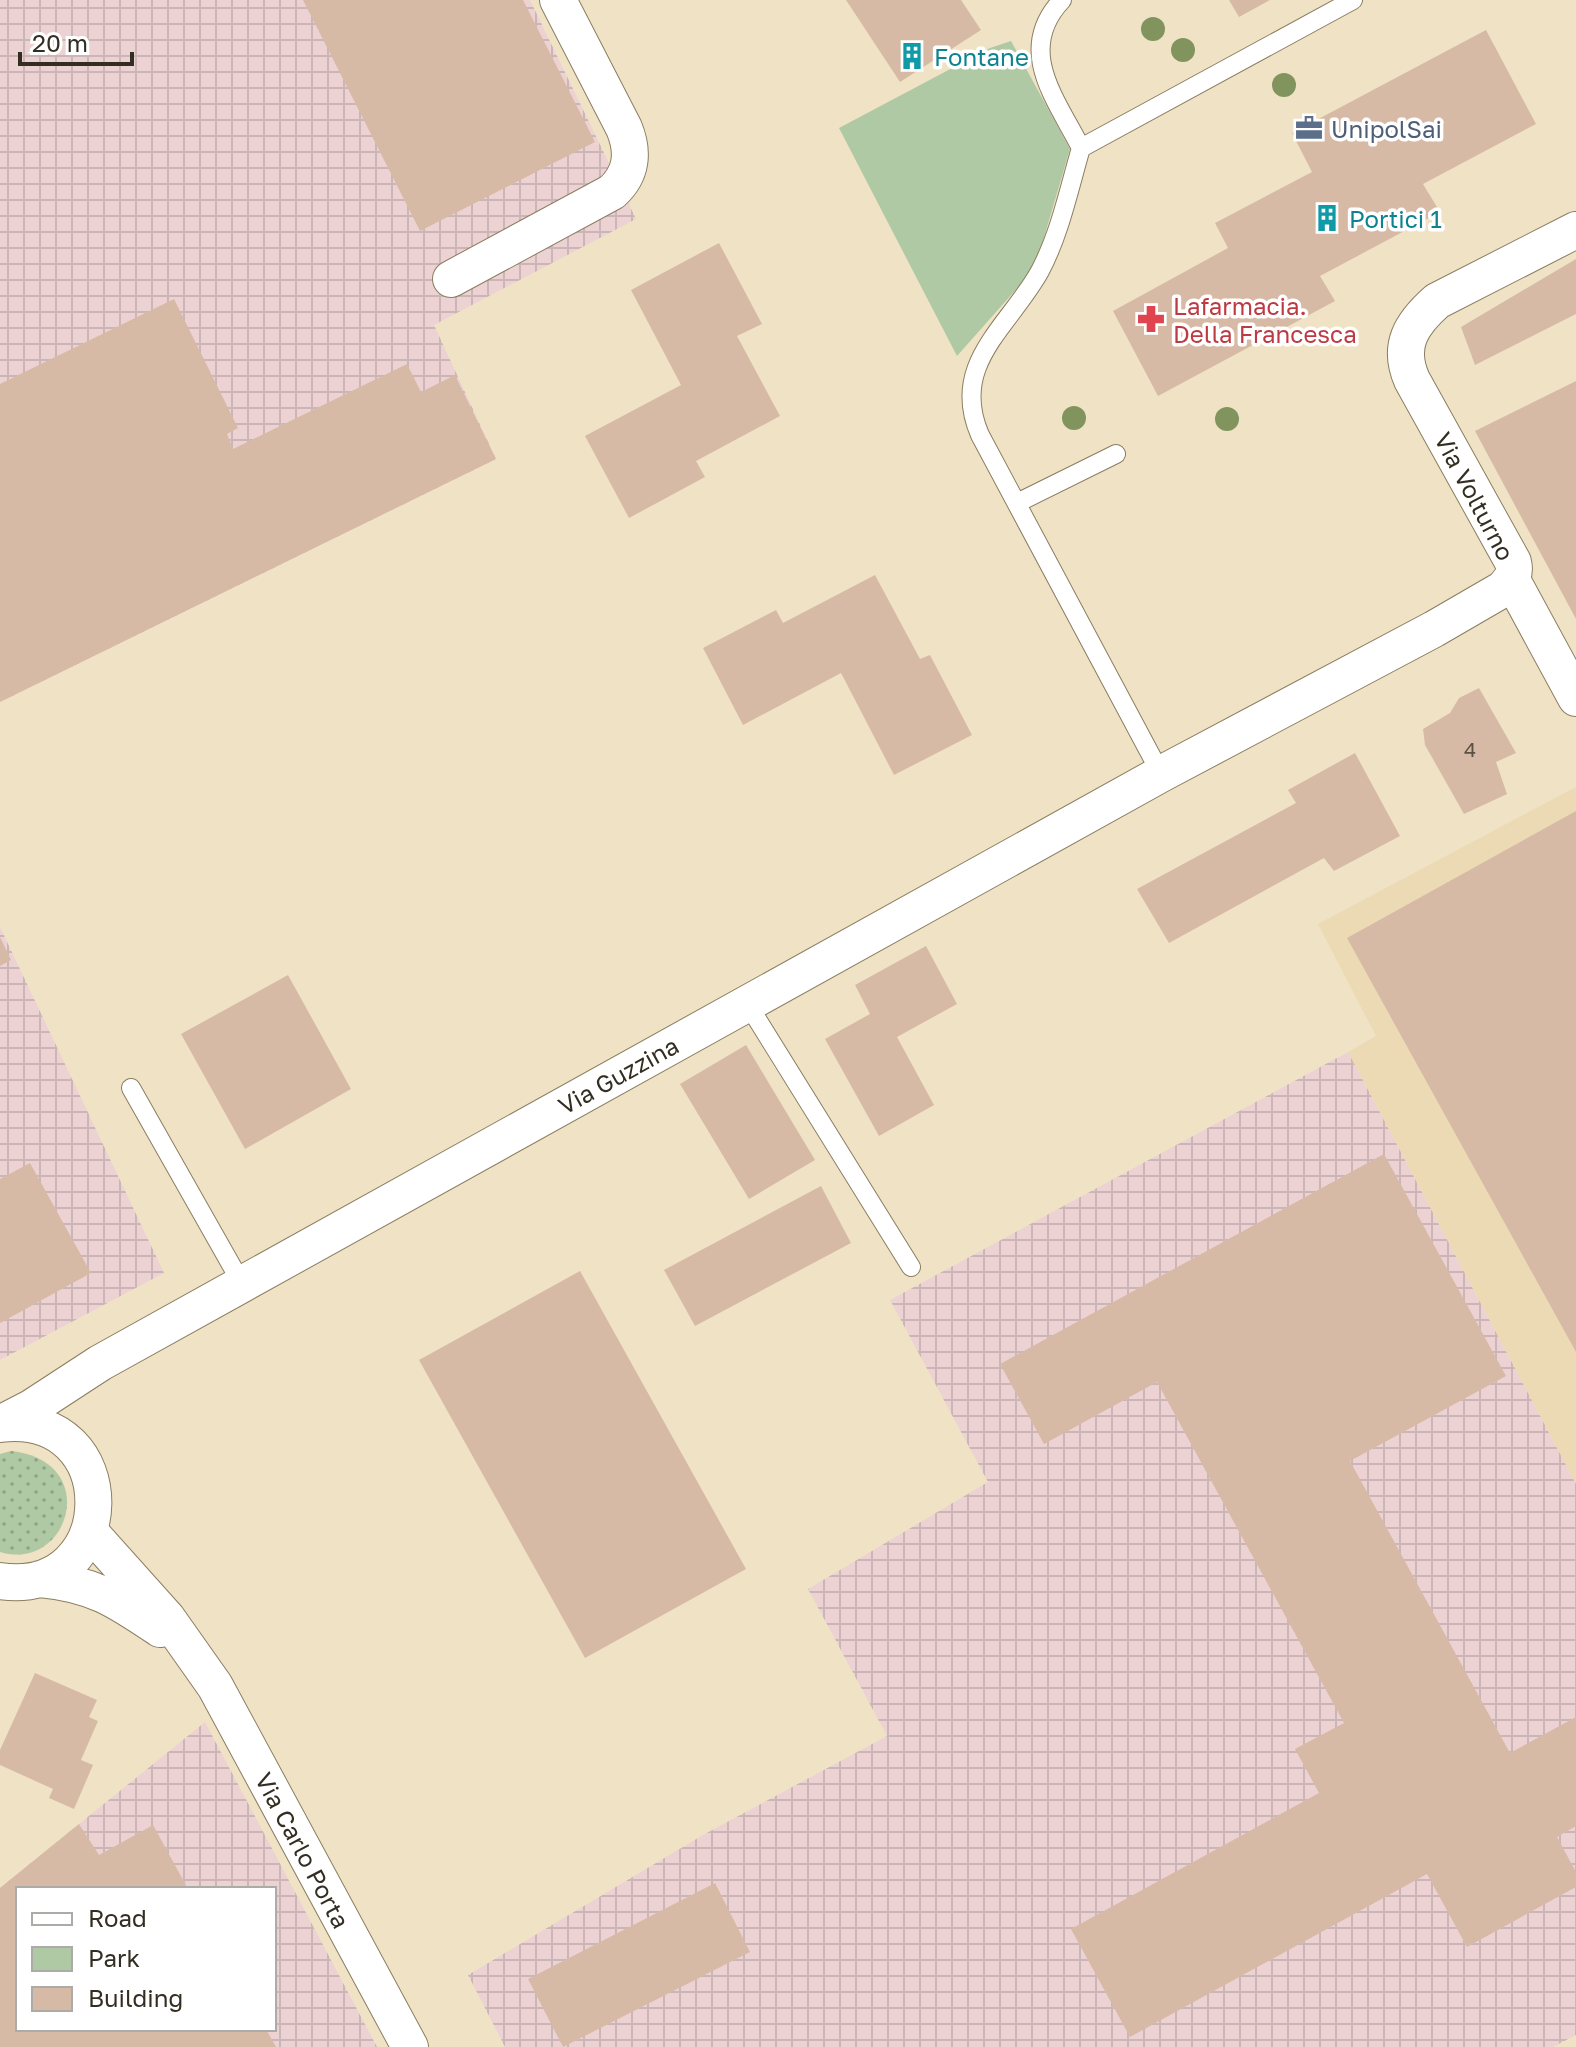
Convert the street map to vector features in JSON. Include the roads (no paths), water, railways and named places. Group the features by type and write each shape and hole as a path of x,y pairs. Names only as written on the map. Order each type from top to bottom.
{"street":[{"path":"451,279 612,192 620,185 629,168 630,148 624,128 558,0"},
{"name":"Via Volturno","path":"1149,781 1434,629 1493,596 1512,580 1515,571 1513,562 1412,380 1406,365 1405,349 1420,317 1437,301 1576,230"},
{"path":"1512,580 1576,698"},
{"name":"Via Guzzina","path":"0,1424 31,1408 100,1363 1149,781"},
{"name":"Via Guzzina","path":"57,1434 100,1363"},
{"path":"0,1424 30,1424 57,1434 72,1446 89,1470 94,1488 94,1517 90,1532 76,1556 40,1579"},
{"name":"Via Carlo Porta","path":"90,1532 147,1595 215,1686 410,2047"},
{"name":"Via Carlo Porta","path":"0,1581 27,1584 40,1579 80,1585 105,1594 194,1654"}],"lane":[{"path":"1062,0 1050,13 1044,26 1039,52 1041,66 1081,148 1055,236 1040,270 979,357 973,373 972,406 975,423 1017,503 1149,781"},
{"path":"1081,148 1353,0"},
{"path":"1017,503 1116,454"},
{"path":"747,1003 911,1267"},
{"path":"131,1088 242,1284"}],"place":[{"name":"Fontane","path":"912,56"},
{"name":"UnipolSai","path":"1309,128"},
{"name":"Portici 1","path":"1327,218"},
{"name":"Lafarmacia. Della Francesca","path":"1151,319"}]}
